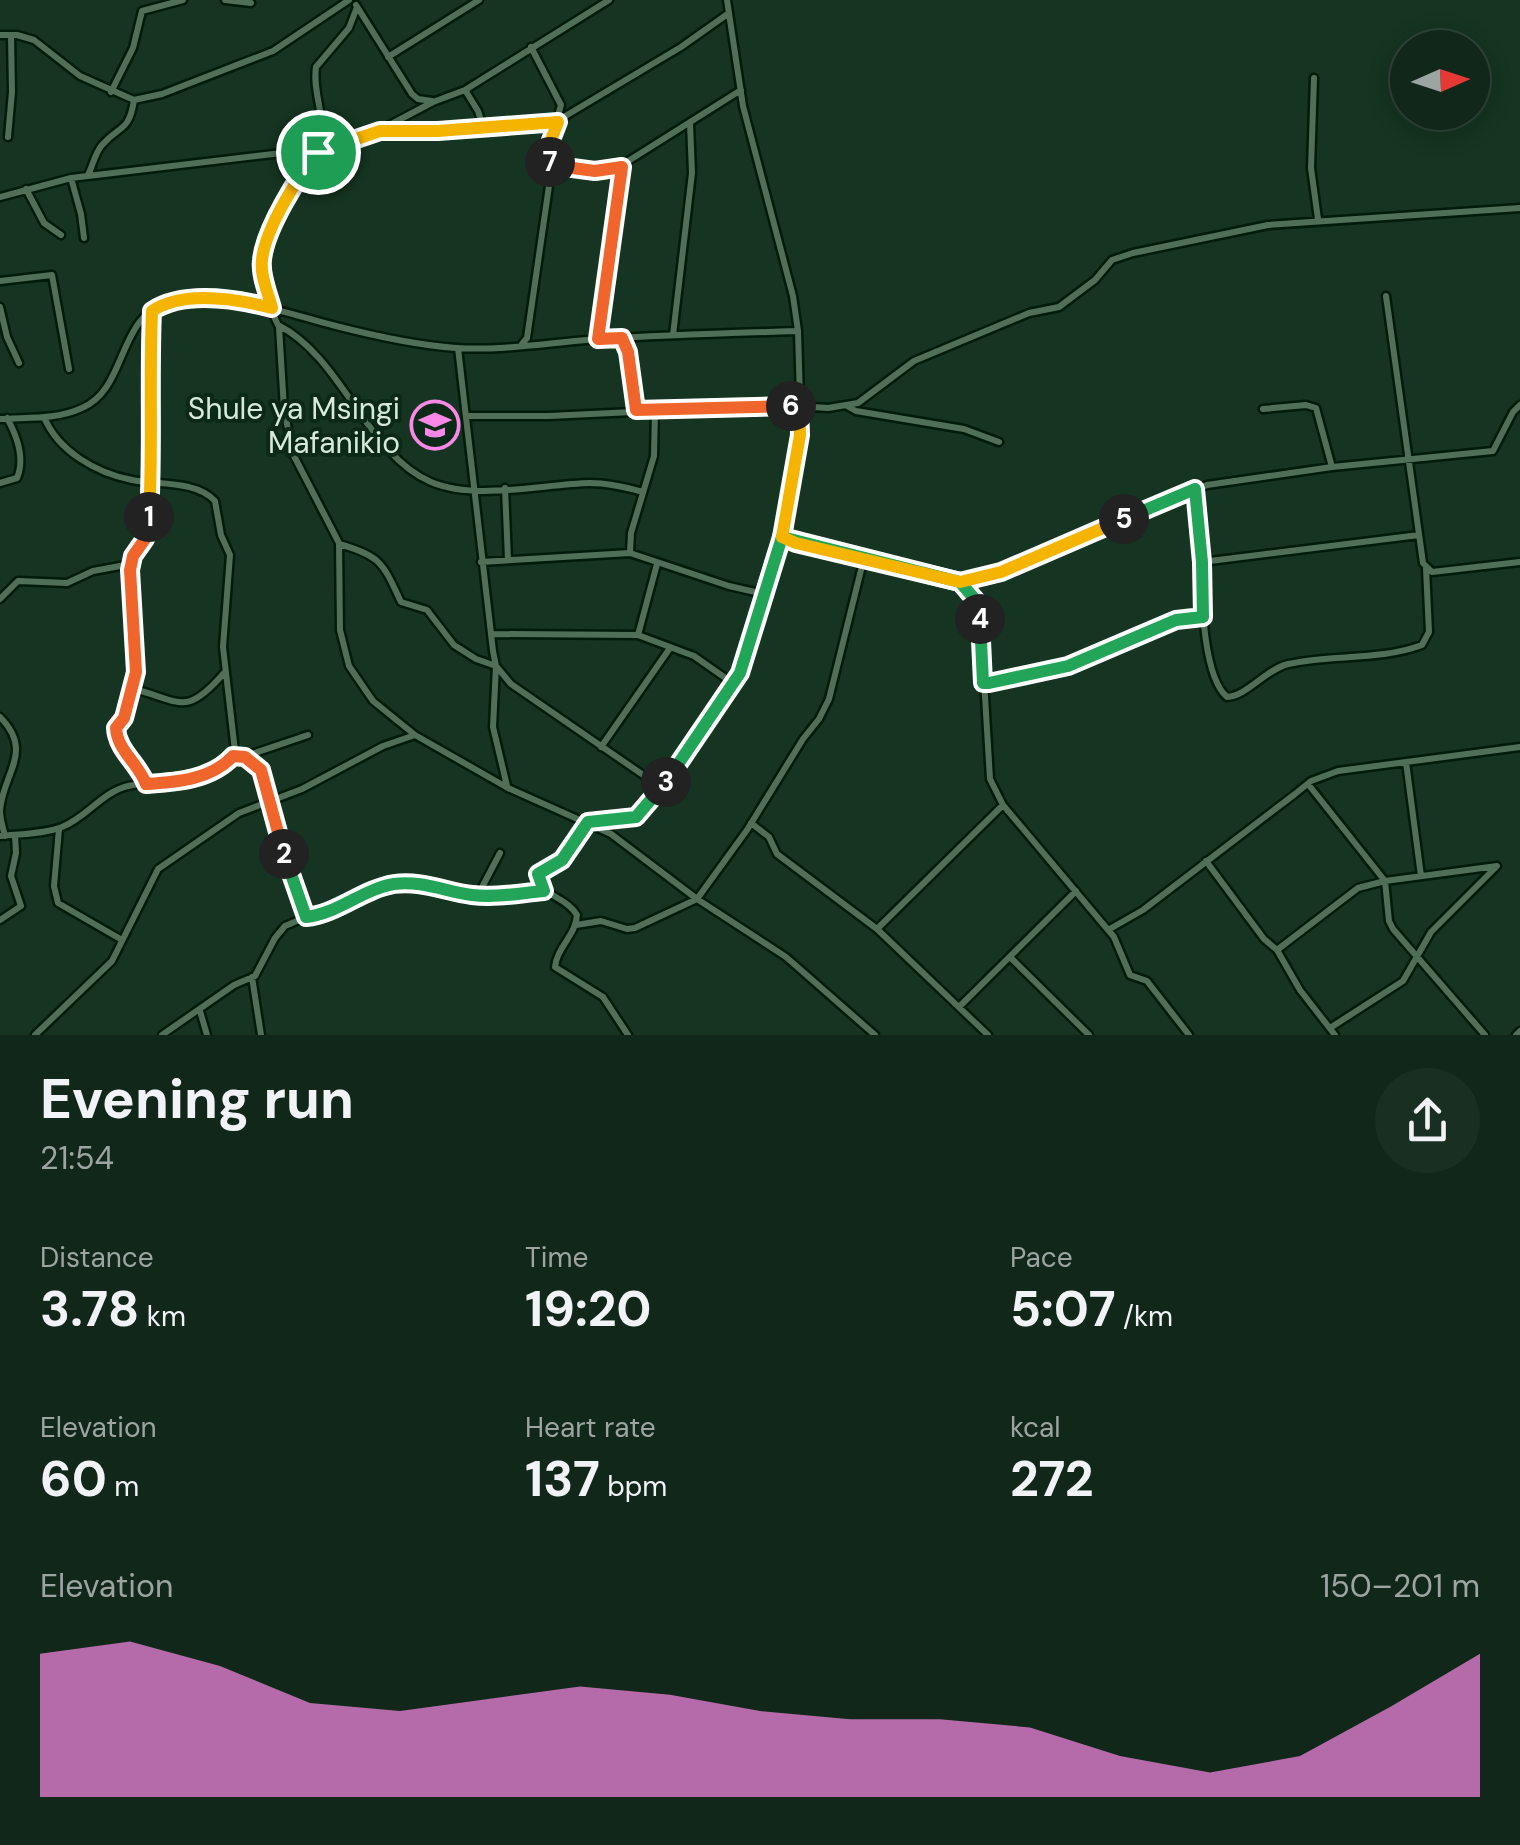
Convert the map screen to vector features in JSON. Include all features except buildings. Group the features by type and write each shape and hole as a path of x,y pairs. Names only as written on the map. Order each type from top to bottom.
{"street":[{"path":"112,92 133,48 142,11 182,0"},
{"path":"225,0 251,4"},
{"path":"388,57 479,0"},
{"path":"0,197 71,178 319,148 380,131 464,90 607,0"},
{"path":"544,891 538,874 562,860 590,823 636,817 662,788 734,684 782,537 800,435 798,332 793,296 740,90 727,0"},
{"path":"353,2 412,94 433,102"},
{"path":"0,35 34,40 80,76 134,100 162,94 273,50 353,2"},
{"path":"353,2 349,28 314,72 322,116 319,148 290,194 263,253 262,270 278,326 284,409 293,454 339,544 340,630 349,666 374,701 415,735 508,788 611,834 697,899 786,958 875,1035"},
{"path":"380,131 558,122 680,48 729,13"},
{"path":"8,136 10,35"},
{"path":"530,47 561,105 570,112"},
{"path":"1314,78 1311,168 1318,220"},
{"path":"464,90 478,110 482,127"},
{"path":"550,165 595,171 622,167 740,90"},
{"path":"87,176 104,142 123,130 134,100"},
{"path":"522,346 527,338 551,140 561,105"},
{"path":"672,335 692,173 690,123"},
{"path":"598,339 622,167"},
{"path":"71,178 84,238"},
{"path":"26,188 44,224 61,235"},
{"path":"466,416 848,406 874,395 914,361 1029,313 1059,307 1120,256 1236,230 1318,220 1520,208"},
{"path":"0,281 52,275 69,369"},
{"path":"1195,489 1207,653 1214,680 1224,696 1233,698 1267,672 1289,664 1345,660 1422,645 1429,632 1426,568 1386,296"},
{"path":"6,418 44,417 80,410 99,398 115,374 127,340 152,311 171,302 238,300 385,338 458,348 798,332"},
{"path":"0,307 19,364"},
{"path":"146,784 136,762 120,746 116,728 124,718 138,662 132,622 131,564 148,529 152,480 148,444 152,311"},
{"path":"278,326 315,350 384,442 418,474 443,486 475,490 590,483 642,492"},
{"path":"622,338 628,352 636,410"},
{"path":"458,348 496,666 492,686 493,727 508,788"},
{"path":"1264,409 1306,405 1316,408 1332,467"},
{"path":"848,406 856,411 964,429 999,442"},
{"path":"782,537 960,582 1001,572 1195,489 1221,482 1492,451 1520,406"},
{"path":"0,408 18,442 20,472 17,478 0,483"},
{"path":"630,553 631,533 654,456 655,410"},
{"path":"44,417 55,440 68,452 127,478 201,490 218,506 222,535 230,555 223,619 233,756"},
{"path":"505,488 508,560"},
{"path":"1202,562 1419,535"},
{"path":"339,544 386,568 401,602 427,610 454,645 496,666 511,684 662,788"},
{"path":"481,562 630,553 764,594"},
{"path":"576,924 607,921 635,928 697,899 829,699 864,558"},
{"path":"1426,568 1432,572 1520,562"},
{"path":"0,599 18,581 67,583 92,570 131,564"},
{"path":"638,634 657,564"},
{"path":"960,582 970,592 980,614 987,762 990,779 1003,805 1108,930 1128,971 1146,981 1177,1030 1189,1035"},
{"path":"983,683 1068,666 1176,620 1203,617"},
{"path":"491,634 638,634 694,656 734,684"},
{"path":"601,746 670,648"},
{"path":"131,688 187,703 196,700 225,672"},
{"path":"0,716 11,730 16,756 0,810 2,836 59,829 126,786 205,774 233,756 245,757 308,734"},
{"path":"36,1035 107,966 158,869 230,818 335,774 382,746 415,735"},
{"path":"1108,930 1143,910 1308,784 1338,772 1520,747"},
{"path":"245,757 261,770 306,917"},
{"path":"1406,762 1421,876"},
{"path":"1308,784 1385,881 1389,921 1414,956 1485,1035"},
{"path":"877,929 1003,805"},
{"path":"750,824 768,837 777,854 877,929 988,1035"},
{"path":"59,829 54,886 58,902 122,940"},
{"path":"0,920 20,906 11,876 15,835"},
{"path":"478,895 500,853"},
{"path":"1206,861 1264,939 1277,950 1300,990 1332,1031 1402,981 1431,932 1497,866 1385,881 1352,891 1277,950"},
{"path":"162,1035 234,985 252,977 280,931 360,894 396,884 478,895 544,891 573,908 576,924 557,954 555,967 603,997 628,1035"},
{"path":"959,1007 1076,891"},
{"path":"1010,958 1089,1035"},
{"path":"252,977 261,1035"},
{"path":"200,1011 207,1035"},
{"path":"1322,1035 1323,1020"}],"place":[{"name":"Shule ya Msingi Mafanikio","path":"435,425"}],"route":[{"path":"318,152 290,194 263,253 262,270 272,308 215,299 171,302 152,311 148,370 152,480 148,529 130,570 138,662 124,718 116,731 146,784 205,774 233,756 245,757 258,767 306,917 319,916 360,894 396,884 492,896 544,891 538,874 562,860 588,822 629,820 642,814 740,673 782,537 960,582 978,603 983,683 1068,666 1176,620 1203,617 1195,489 1001,572 960,582 796,543 782,537 800,435 799,406 636,410 628,352 622,338 598,339 622,167 595,171 550,165 551,140 558,122 380,131 318,152"}]}
